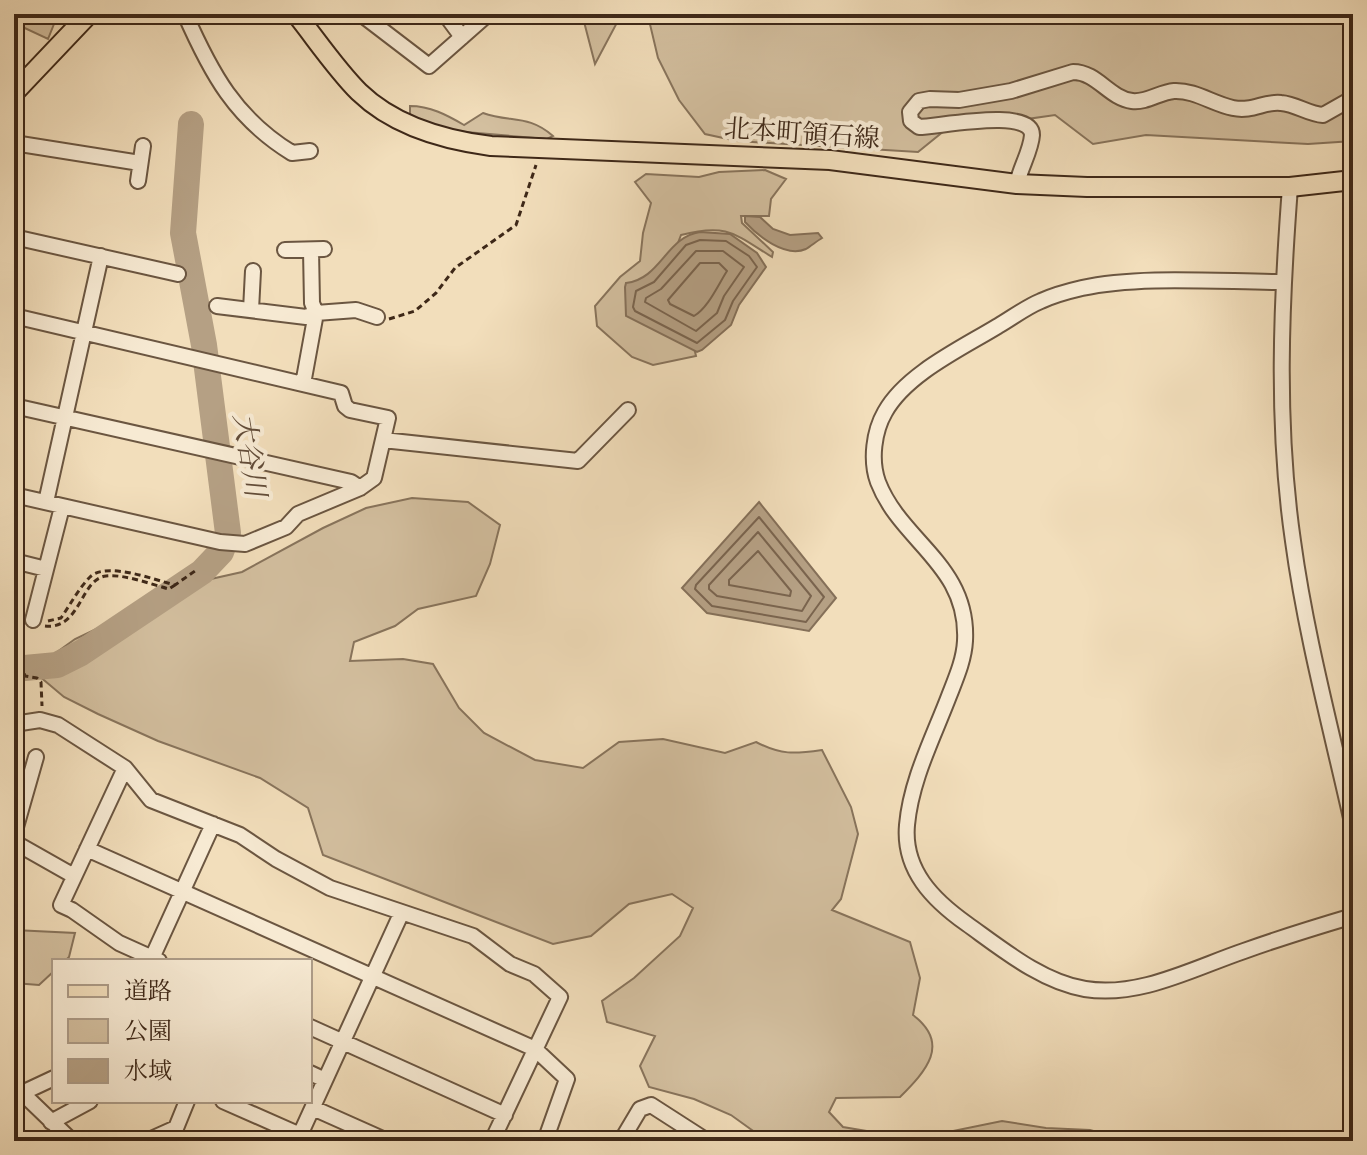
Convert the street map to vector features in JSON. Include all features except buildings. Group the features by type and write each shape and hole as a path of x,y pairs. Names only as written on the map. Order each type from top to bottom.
{"main road":[{"path":"14,93 89,14"},
{"name":"北本町領石線","path":"296,14 360,93 389,114 456,142 830,160 1017,184 1176,189 1290,187 1353,180"}],"street":[{"path":"185,14 202,53 232,100 253,125 292,153 310,151"},
{"path":"361,14 429,66 488,14"},
{"path":"445,14 462,37"},
{"path":"1017,184 1032,132 1025,123 1006,119 919,127 911,121 910,112 914,106 919,101 930,99 959,100 1011,91 1073,72 1083,72 1124,99 1135,102 1174,91 1235,109 1283,103 1323,115 1353,98"},
{"path":"14,143 140,163"},
{"path":"138,181 143,146"},
{"path":"1323,183 1353,170"},
{"path":"1290,187 1283,282 1285,459 1292,538 1310,636 1353,827"},
{"path":"14,237 178,274"},
{"path":"285,250 318,250 312,303 316,313 303,384"},
{"path":"46,502 101,256"},
{"path":"251,310 253,271"},
{"path":"1283,282 1133,282 1084,288 1040,301 938,362 902,389 885,411 876,434 874,458 878,481 893,507 959,593 964,615 965,643 959,670 915,784 907,827 910,855 920,880 941,905 1010,955 1046,975 1083,989 1117,991 1156,983 1288,935 1353,916"},
{"path":"217,306 306,317 316,313 356,310 377,317"},
{"path":"14,316 341,393 345,406 350,410 388,418 374,478 360,488 298,514 286,527 245,544 226,543 14,495"},
{"path":"14,406 351,482 360,488"},
{"path":"383,440 578,461 628,410"},
{"path":"34,618 62,507"},
{"path":"14,561 46,569"},
{"path":"14,724 40,720 58,725 125,768 151,800 240,835 317,882 401,914 473,936 510,964 534,974 550,987 560,997 492,1141"},
{"path":"14,834 36,757"},
{"path":"125,768 61,905 119,943 154,959"},
{"path":"156,959 182,891 213,824"},
{"path":"14,842 74,876"},
{"path":"87,849 535,1049 567,1079 545,1141"},
{"path":"228,1103 300,1135 401,914"},
{"path":"312,1028 505,1115"},
{"path":"312,1074 325,1080"},
{"path":"52,1078 18,1087 72,1141"},
{"path":"51,1122 86,1103"},
{"path":"147,1141 176,1128 186,1103"},
{"path":"621,1141 640,1109 651,1105 707,1141"},
{"path":"313,1108 387,1141"}],"path":[{"path":"377,317 391,319 415,311 436,293 455,268 516,225 542,148"},
{"path":"34,618 46,621 61,618 90,577 101,571 121,571 175,585"},
{"path":"14,601 34,618 51,627 65,622 95,581 103,576 169,589 195,571"},
{"path":"21,664 22,673 41,682 42,710 50,717 49,722"}],"green space":[{"path":"14,14 58,14 48,39 14,23"},
{"path":"582,14 1353,14 1353,141 1308,144 1146,135 1093,144 1055,115 944,131 918,152 737,141 705,134 679,100 658,58 649,20 621,15 595,64"},
{"path":"410,106 431,109 464,125 483,113 527,122 553,136 547,139 442,130 410,116"},
{"path":"765,170 786,179 771,199 769,216 741,216 742,223 773,252 772,257 730,233 709,230 681,235 673,256 696,356 653,365 632,357 597,326 595,306 620,277 640,261 651,203 635,182 646,174 699,177 719,172"},
{"path":"412,498 468,502 500,525 490,564 476,596 418,609 395,626 354,642 350,661 403,659 433,664 459,708 484,733 535,760 583,768 619,742 663,739 725,753 756,742 788,752 822,750 851,807 858,834 841,899 832,910 910,942 920,978 913,1015 931,1036 932,1047 926,1067 900,1097 836,1098 829,1112 843,1127 914,1139 1002,1121 1046,1128 1090,1130 1129,1141 767,1141 731,1115 694,1099 649,1087 640,1066 655,1036 607,1022 602,1001 634,978 680,936 693,908 672,894 629,904 591,936 553,944 323,855 308,808 260,778 158,741 64,697 32,670 75,639 193,583 242,572 366,508"},
{"path":"14,930 75,933 69,957 52,959 52,973 39,985 14,983"}],"water":[{"path":"745,216 760,217 773,229 790,235 818,233 822,238 806,249 789,251 757,233 745,222"},
{"path":"700,232 730,234 757,253 766,267 739,305 731,325 697,352 626,316 625,287 626,283 648,274 688,235"},
{"path":"759,502 836,598 809,631 707,613 682,588"}],"waterway":[{"name":"大谷川","path":"14,669 57,665 81,653 202,572 221,552 228,533 204,345 183,233 191,124"}]}
